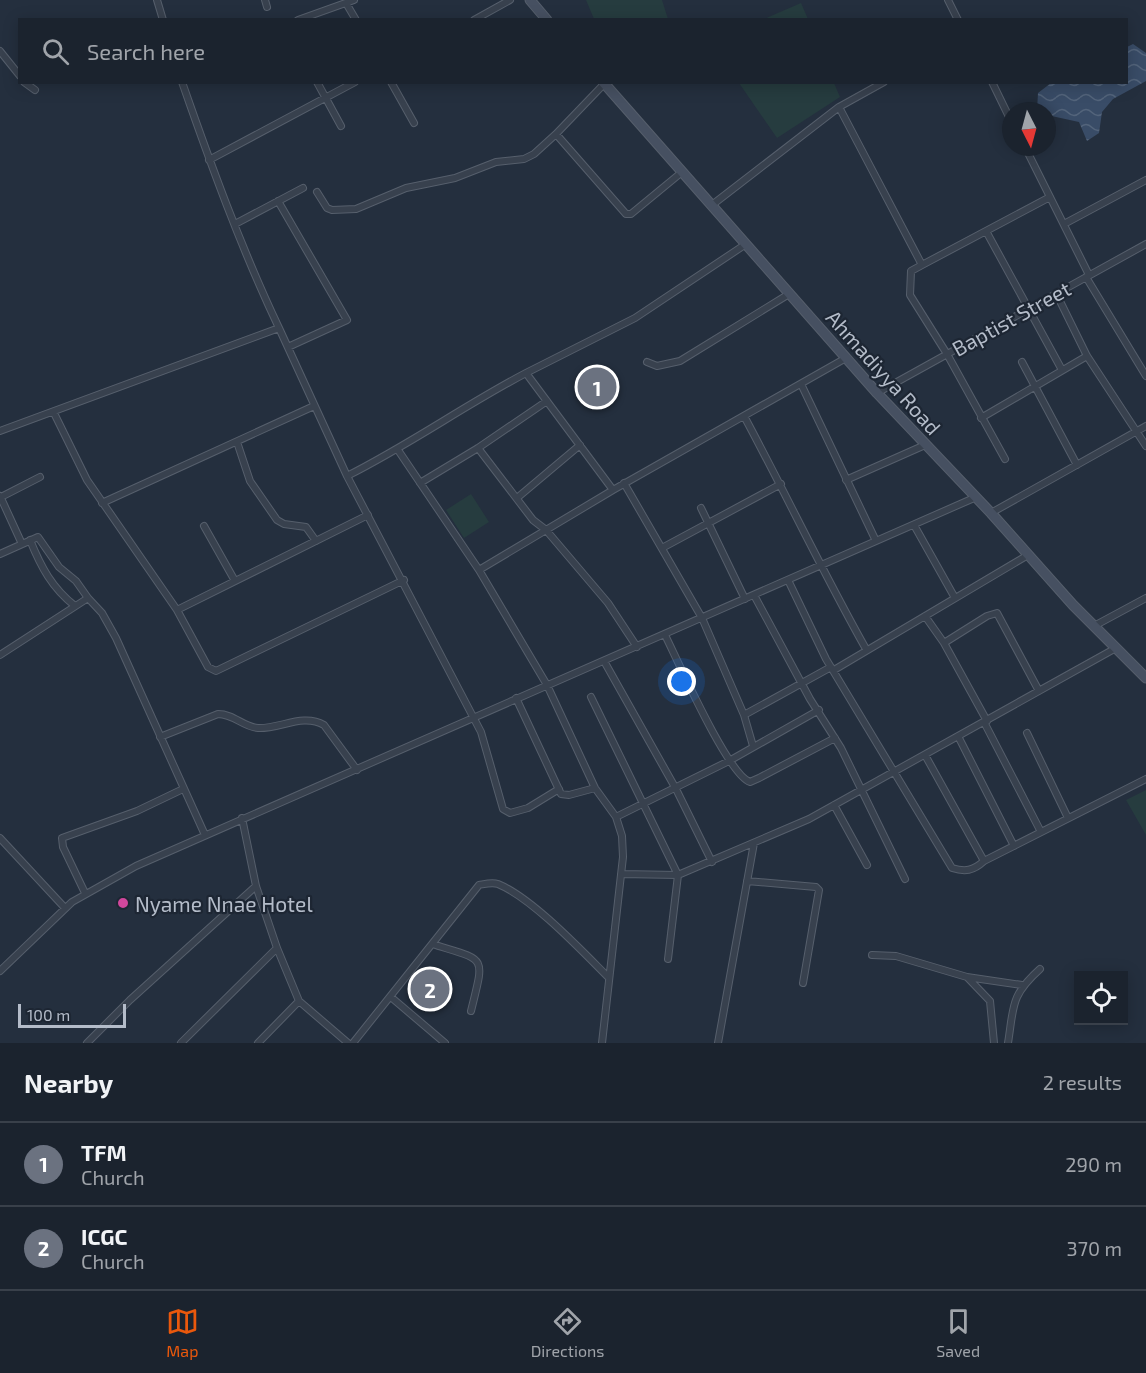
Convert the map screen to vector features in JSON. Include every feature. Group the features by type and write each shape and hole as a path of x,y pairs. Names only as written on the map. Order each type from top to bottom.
{"street":[{"path":"158,0 162,18"},
{"path":"302,18 333,4 354,0"},
{"path":"478,18 510,0"},
{"path":"530,0 545,18"},
{"path":"948,0 957,18"},
{"path":"346,3 355,18"},
{"path":"0,51 18,74"},
{"path":"27,84 35,90"},
{"path":"183,84 209,160 279,328 347,476 404,580 484,739 487,757 506,812 528,808 559,789"},
{"path":"318,84 341,126"},
{"path":"209,160 351,84"},
{"path":"392,84 414,123"},
{"path":"317,192 327,208 332,210 356,209 406,188 454,178 496,162 524,159 534,154 556,134 603,84"},
{"name":"Ahmadiyya Road","path":"605,84 877,393 1094,626 1146,678"},
{"path":"712,206 839,107 880,84"},
{"path":"993,84 1002,102"},
{"path":"839,107 922,265"},
{"path":"556,134 626,214 632,214 682,172"},
{"path":"1030,156 1087,276 1146,376"},
{"path":"1064,224 1146,180"},
{"path":"235,224 303,188"},
{"path":"1005,459 947,354 910,295 911,271 1050,197"},
{"path":"278,201 347,320 288,347"},
{"path":"986,231 1062,370"},
{"path":"347,476 398,450 471,402 635,318 746,244"},
{"name":"Baptist Street","path":"877,393 1146,244"},
{"path":"1056,293 1087,356 1138,430 1146,446"},
{"path":"647,363 657,366 680,361 789,294"},
{"path":"0,431 279,328"},
{"path":"981,418 1087,356"},
{"path":"479,570 624,483 846,358"},
{"path":"1022,362 1077,465"},
{"path":"526,373 613,490"},
{"path":"801,384 876,541"},
{"path":"420,483 478,448 547,401"},
{"path":"102,503 314,406"},
{"path":"54,412 82,470 102,503 177,610 208,667 216,671 404,580"},
{"path":"744,416 781,484 819,566 866,650"},
{"path":"991,513 1146,426"},
{"path":"237,442 249,481 277,520 284,524 306,527 316,541"},
{"path":"517,498 580,445"},
{"path":"846,480 925,445"},
{"path":"478,448 533,520 546,530 608,603 637,647"},
{"path":"398,450 479,570 547,685 595,788 616,816 622,836 621,874 602,1043"},
{"path":"22,544 0,497 40,477"},
{"path":"624,483 702,618 744,715 753,746"},
{"path":"662,548 781,484"},
{"path":"1,968 65,908 85,893 136,866 974,498"},
{"path":"701,508 745,598"},
{"path":"177,610 368,515"},
{"path":"914,525 955,598"},
{"path":"204,526 235,582"},
{"path":"0,554 38,537 59,567 76,581 102,613 116,638 205,835"},
{"path":"30,540 45,576 62,596 75,606"},
{"path":"744,715 866,650 1028,555"},
{"path":"788,580 832,668 952,868 970,871 984,861 1146,779"},
{"path":"754,595 802,684 835,738 905,879"},
{"path":"0,655 88,598"},
{"path":"1094,626 1146,598"},
{"path":"944,643 987,616 997,613 1039,691"},
{"path":"925,616 944,643 1041,832"},
{"path":"665,635 729,761 743,779 750,782 835,738"},
{"path":"621,874 678,875 754,843 834,805 925,756 1116,648"},
{"path":"604,661 676,789 712,862"},
{"path":"591,697 678,875 668,959"},
{"path":"516,698 561,794 569,795 595,788"},
{"path":"616,816 676,789 819,710"},
{"path":"160,737 218,714 228,714 259,728 307,720 317,721 324,725 357,770"},
{"path":"1027,733 1068,818"},
{"path":"958,736 1014,846"},
{"path":"925,756 984,861"},
{"path":"85,893 63,847 61,841 64,836 137,811 183,789"},
{"path":"834,805 867,865"},
{"path":"242,818 256,886 277,948 299,1001 348,1043"},
{"path":"0,838 65,908"},
{"path":"718,1043 754,843"},
{"path":"747,880 816,887 819,890 803,983"},
{"path":"353,1043 392,998 479,885 495,883 514,893 567,936 609,977"},
{"path":"87,1043 130,1000 256,886"},
{"path":"432,944 467,954 478,962 481,970 471,1011"},
{"path":"181,1043 277,948"},
{"path":"872,955 896,956 967,977 1022,985"},
{"path":"1008,1043 1012,1010 1022,985 1040,969"},
{"path":"967,977 990,1001 994,1043"},
{"path":"392,998 445,1043"},
{"path":"258,1043 299,1001"}],"green space":[{"path":"586,0 662,0 668,18 594,18"},
{"path":"801,3 808,18 766,18"},
{"path":"740,84 834,84 840,97 777,138"},
{"path":"471,494 489,522 464,538 446,510"},
{"path":"1146,790 1146,835 1126,800"}],"water":[{"path":"1133,44 1146,53 1146,81 1113,99 1102,112 1099,133 1087,141 1079,122 1056,117 1056,102 1038,102 1038,93 1050,84 1128,84 1128,46"}],"place":[{"name":"TFM","path":"597,387"},
{"name":"Nyame Nnae Hotel","path":"123,903"},
{"name":"ICGC","path":"430,989"}]}
